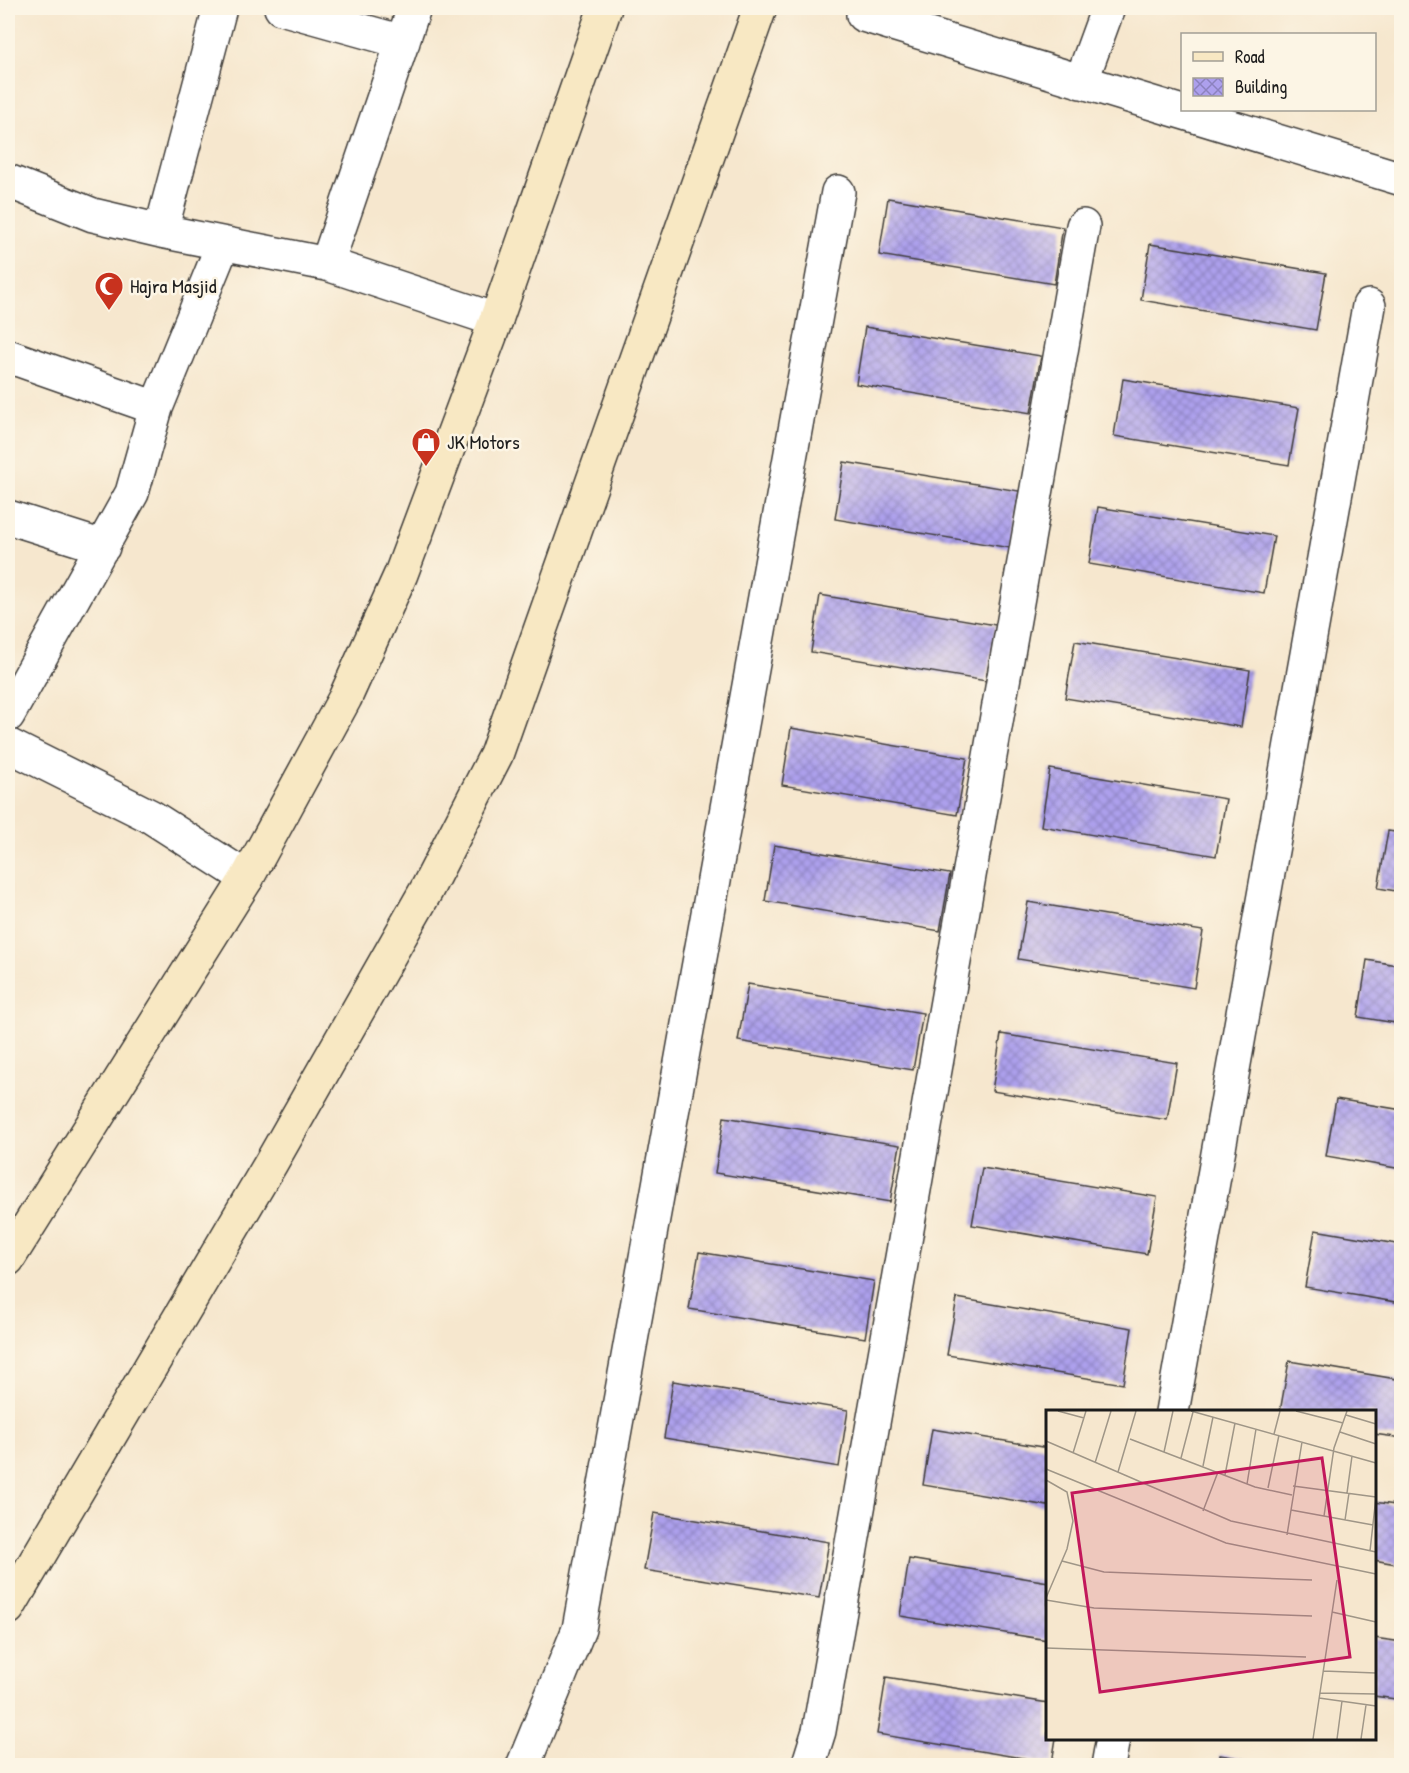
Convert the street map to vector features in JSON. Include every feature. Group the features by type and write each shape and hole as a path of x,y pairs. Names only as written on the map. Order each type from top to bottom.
{"main road":[{"path":"8,1259 247,878 350,687 401,574 496,320 605,8"},
{"path":"8,1608 265,1173 387,960 427,890 496,755 760,8"}],"street":[{"path":"160,231 220,8"},
{"path":"281,8 403,42"},
{"path":"327,264 414,8"},
{"path":"1081,82 1108,8"},
{"path":"863,15 1401,179"},
{"path":"8,181 93,215 160,231 327,264 496,320"},
{"path":"523,1766 579,1629 838,192"},
{"path":"808,1766 819,1731 1083,226"},
{"path":"11,701 103,547 132,493 156,408 223,244"},
{"path":"1172,1410 1369,306"},
{"path":"8,356 156,408"},
{"path":"8,517 103,547"},
{"path":"8,745 150,816 247,878"},
{"path":"1108,1766 1113,1740"}],"building":[{"path":"888,198 1063,227 1054,284 879,255"},
{"path":"1150,244 1326,273 1316,330 1141,300"},
{"path":"865,327 1041,356 1031,413 856,384"},
{"path":"1123,379 1299,408 1289,465 1114,436"},
{"path":"844,462 1019,491 1010,548 835,519"},
{"path":"1098,507 1274,536 1264,593 1089,564"},
{"path":"820,595 996,625 986,681 811,652"},
{"path":"1075,641 1250,670 1241,727 1065,698"},
{"path":"791,728 967,758 957,815 782,785"},
{"path":"1050,769 1226,799 1216,856 1041,826"},
{"path":"1388,831 1402,833 1402,892 1378,888"},
{"path":"774,845 950,874 940,931 765,901"},
{"path":"1028,902 1203,931 1194,988 1018,959"},
{"path":"1367,960 1402,966 1402,1024 1358,1017"},
{"path":"748,984 923,1013 913,1070 738,1041"},
{"path":"1001,1034 1177,1063 1167,1120 992,1091"},
{"path":"1336,1099 1402,1110 1402,1169 1326,1156"},
{"path":"724,1117 900,1145 890,1202 715,1173"},
{"path":"982,1168 1157,1197 1147,1254 972,1225"},
{"path":"1315,1230 1402,1245 1402,1303 1305,1287"},
{"path":"699,1252 874,1281 865,1338 689,1309"},
{"path":"957,1298 1132,1328 1123,1384 947,1355"},
{"path":"1289,1361 1402,1380 1402,1438 1376,1434 1376,1410 1280,1410"},
{"path":"673,1381 848,1410 839,1467 664,1438"},
{"path":"932,1429 1046,1448 1046,1506 923,1485"},
{"path":"1376,1502 1402,1506 1402,1565 1376,1560"},
{"path":"654,1513 829,1542 819,1598 644,1570"},
{"path":"909,1559 1046,1582 1046,1640 900,1616"},
{"path":"1376,1638 1402,1642 1402,1700 1376,1696"},
{"path":"886,1677 1046,1703 1046,1740 1056,1740 1052,1763 877,1734"},
{"path":"1220,1755 1275,1764 1275,1766 1219,1766"}],"place":[{"name":"Hajra Masjid","path":"109,312"},
{"name":"JK Motors","path":"426,468"}]}
